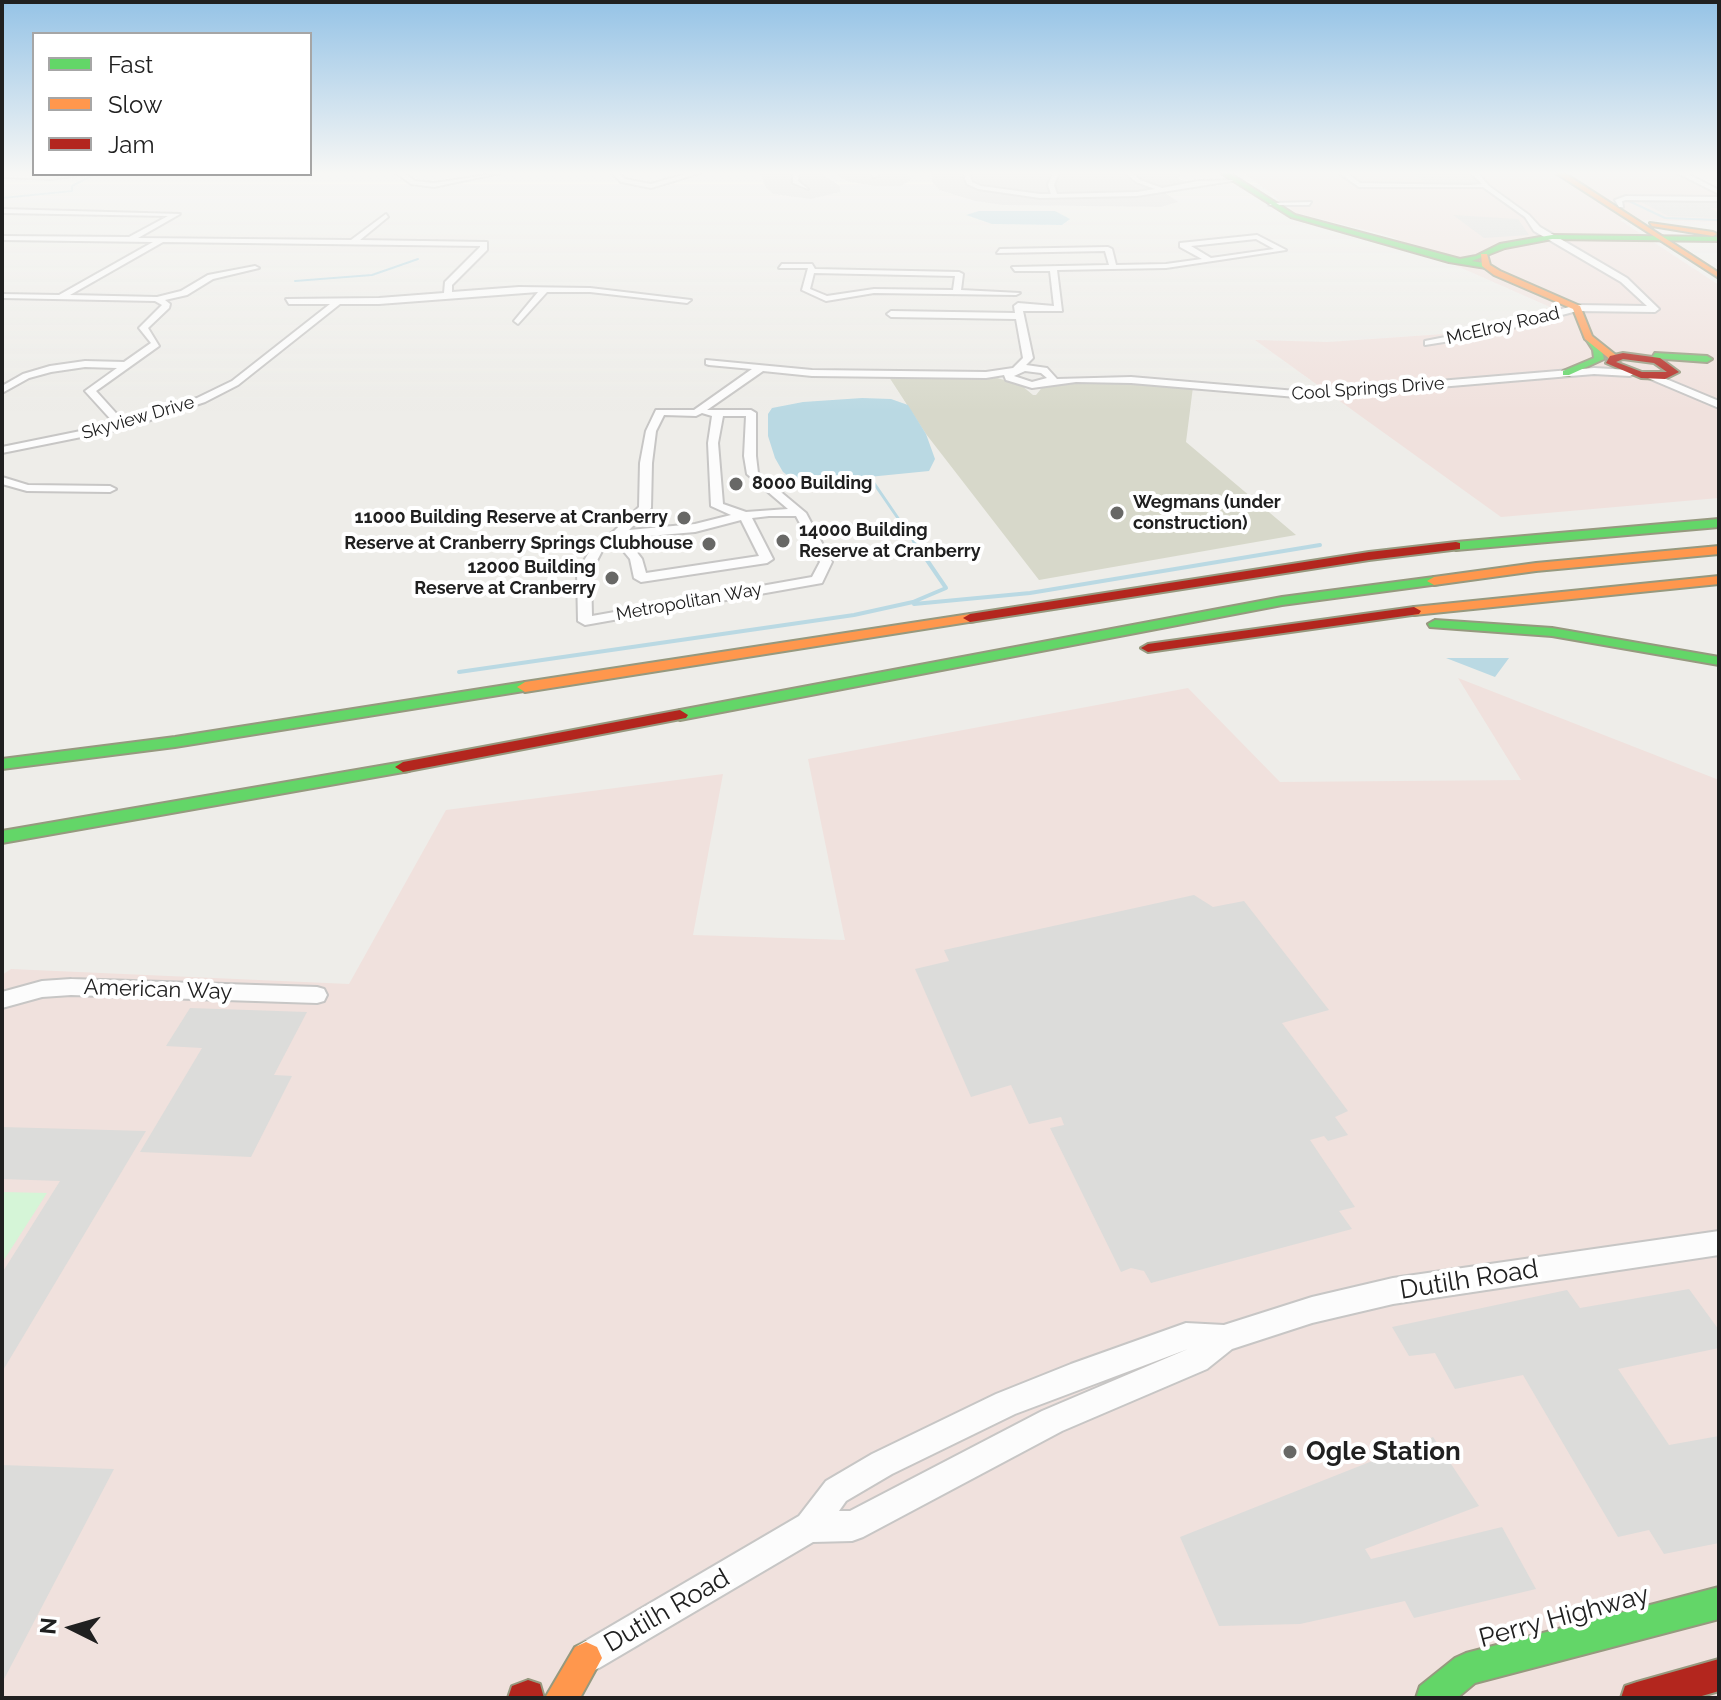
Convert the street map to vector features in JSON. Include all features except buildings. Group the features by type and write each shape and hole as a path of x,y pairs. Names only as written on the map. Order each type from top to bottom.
{"main road":[{"path":"1424,252 1445,258 1485,261 1577,308 1588,337 1606,364 1672,370 1713,359"},
{"path":"1485,261 1491,252"},
{"path":"1687,252 1719,276"},
{"path":"1696,252 1719,264"},
{"path":"1586,330 1607,343 1629,350 1658,356 1713,359"},
{"path":"1586,330 1604,346 1642,366 1713,359"},
{"path":"1566,373 1599,359 1600,352 1586,337 1586,330"},
{"path":"1691,506 1719,505"},
{"path":"1062,603 1298,561 1620,513"},
{"path":"2,764 175,742 1369,556 1527,538 1719,523"},
{"path":"2,837 267,793 1297,599 1536,567 1719,550"},
{"path":"1135,649 1369,615 1719,580"},
{"path":"1208,639 1353,625 1443,624 1552,632 1719,661"},
{"path":"2,853 248,812 826,706"},
{"name":"Perry Highway","path":"1432,1698 1466,1669 1719,1603"},
{"path":"1637,1698 1719,1675"}],"street":[{"path":"59,297 140,252"},
{"path":"448,295 448,284 480,252"},
{"path":"1001,252 1015,269 1016,293 1028,358 1016,376"},
{"path":"1109,252 1113,267"},
{"path":"1196,252 1208,259"},
{"path":"1015,269 1166,266 1259,252"},
{"name":"McElroy Road","path":"1428,343 1482,333 1577,308 1655,309 1620,277 1578,252"},
{"path":"782,266 959,274 957,292"},
{"path":"891,314 1059,309 1053,267"},
{"path":"2,296 157,299 184,293 211,277 255,268"},
{"path":"811,269 806,290 826,299 868,291 1016,293"},
{"path":"518,321 545,289"},
{"path":"289,301 545,289 687,300"},
{"path":"918,314 920,291"},
{"path":"122,426 90,391 156,344 143,328 165,308 166,304 157,299"},
{"name":"Skyview Drive","path":"2,450 122,426 185,407 227,387 338,301"},
{"path":"1028,358 1056,371 1082,376"},
{"path":"709,362 812,373 986,375 1047,380"},
{"path":"2,390 26,376 50,369 85,364 126,365"},
{"name":"Cool Springs Drive","path":"1047,380 1082,376 1308,395 1566,373 1606,364"},
{"path":"1642,366 1719,403"},
{"path":"696,413 759,369"},
{"path":"1672,370 1682,383 1719,403"},
{"path":"1016,376 1034,395 1047,380"},
{"name":"Cool Springs Drive","path":"1047,380 1095,378"},
{"name":"Metropolitan Way","path":"660,412 696,413 751,413 750,456 753,474 800,513 826,562 817,580 585,621 584,572 597,549 645,508 646,463 651,431 660,412"},
{"name":"Metropolitan Way","path":"617,535 636,559 641,578 767,559 745,516 717,506 713,443 718,413"},
{"path":"2,480 27,488 110,489"},
{"path":"617,535 695,528 769,512 800,513"},
{"name":"American Way","path":"2,1000 42,989 71,987 317,995"},
{"name":"Dutilh Road","path":"810,1527 852,1526 1052,1421 1197,1359 1224,1338 1312,1310 1393,1291 1717,1248"},
{"name":"Dutilh Road","path":"535,1697 586,1658 810,1527 836,1491 939,1435 1071,1378 1186,1336 1224,1338"}],"shaded area":[{"path":"1426,252 1669,252 1719,285 1719,498 1501,517 1255,340 1328,342 1444,334 1517,321 1550,307"},
{"path":"889,377 994,377 1021,385 1033,395 1044,385 1092,379 1193,387 1186,442 1296,535 1039,580 926,434"},
{"path":"1458,678 1719,780 1719,1698 2,1698 2,975 11,969 349,984 446,810 723,774 693,935 845,940 808,759 1188,688 1280,782 1521,780"},
{"path":"1194,895 1213,907 1244,901 1329,1010 1282,1023 1348,1111 1335,1117 1348,1135 1328,1141 1324,1136 1310,1140 1355,1207 1339,1211 1352,1229 1151,1283 1144,1271 1131,1268 1121,1272 1050,1128 1064,1125 1061,1117 1029,1124 1011,1085 971,1097 915,969 949,961 944,950"},
{"path":"190,1008 307,1012 274,1075 292,1076 251,1157 140,1152 202,1048 166,1046"},
{"path":"2,1127 146,1131 2,1372 2,1273 60,1181 2,1179"},
{"path":"1689,1289 1719,1330 1719,1348 1618,1369 1669,1445 1719,1436 1719,1543 1664,1554 1649,1530 1618,1537 1523,1375 1455,1389 1435,1353 1409,1356 1392,1327 1567,1290 1580,1308"},
{"path":"1433,1437 1479,1506 1365,1549 1371,1559 1502,1527 1536,1589 1414,1618 1405,1601 1300,1624 1219,1626 1180,1537"},
{"path":"2,1465 114,1469 2,1683"}],"green space":[{"path":"2,1192 47,1193 2,1263"}],"water":[{"path":"891,399 908,405 926,434 935,459 929,471 808,483 795,481 783,472 768,436 768,414 772,408 803,402"},
{"path":"1446,658 1509,658 1495,677"}],"waterway":[{"path":"295,281 372,275 418,259"},
{"path":"867,473 915,543"},
{"path":"459,672 854,615 913,602 946,588 914,541"},
{"path":"914,604 1030,593 1320,545"}],"traffic: fast":[{"path":"1424,252 1486,266"},
{"path":"1463,260 1490,252"},
{"path":"1566,373 1599,359 1598,349 1587,338"},
{"path":"1655,356 1707,359"},
{"path":"1456,546 1719,523"},
{"path":"680,715 1282,601 1434,581"},
{"path":"1435,624 1552,632 1719,661"},
{"path":"2,764 175,742 525,687"},
{"path":"2,837 403,767"},
{"path":"1432,1698 1466,1669 1719,1603"}],"traffic: slow":[{"path":"1682,252 1719,276"},
{"path":"1484,256 1486,266 1497,273 1577,308 1588,337 1614,358"},
{"path":"1434,581 1536,567 1719,550"},
{"path":"1414,611 1719,580"},
{"path":"525,687 970,618"},
{"path":"561,1698 586,1658"}],"traffic: jam":[{"path":"1623,356 1657,360 1674,372 1665,376 1641,375 1611,363 1613,358 1623,356"},
{"path":"970,618 1369,556 1456,546"},
{"path":"1148,648 1414,611"},
{"path":"403,767 680,715"},
{"path":"1637,1698 1719,1675"},
{"path":"524,1698 528,1696"}],"place":[{"name":"8000 Building","path":"736,484"},
{"name":"Wegmans (under construction)","path":"1117,513"},
{"name":"11000 Building Reserve at Cranberry","path":"684,518"},
{"name":"14000 Building Reserve at Cranberry","path":"783,541"},
{"name":"Reserve at Cranberry Springs Clubhouse","path":"709,544"},
{"name":"12000 Building Reserve at Cranberry","path":"612,578"},
{"name":"Ogle Station","path":"1290,1452"}]}
